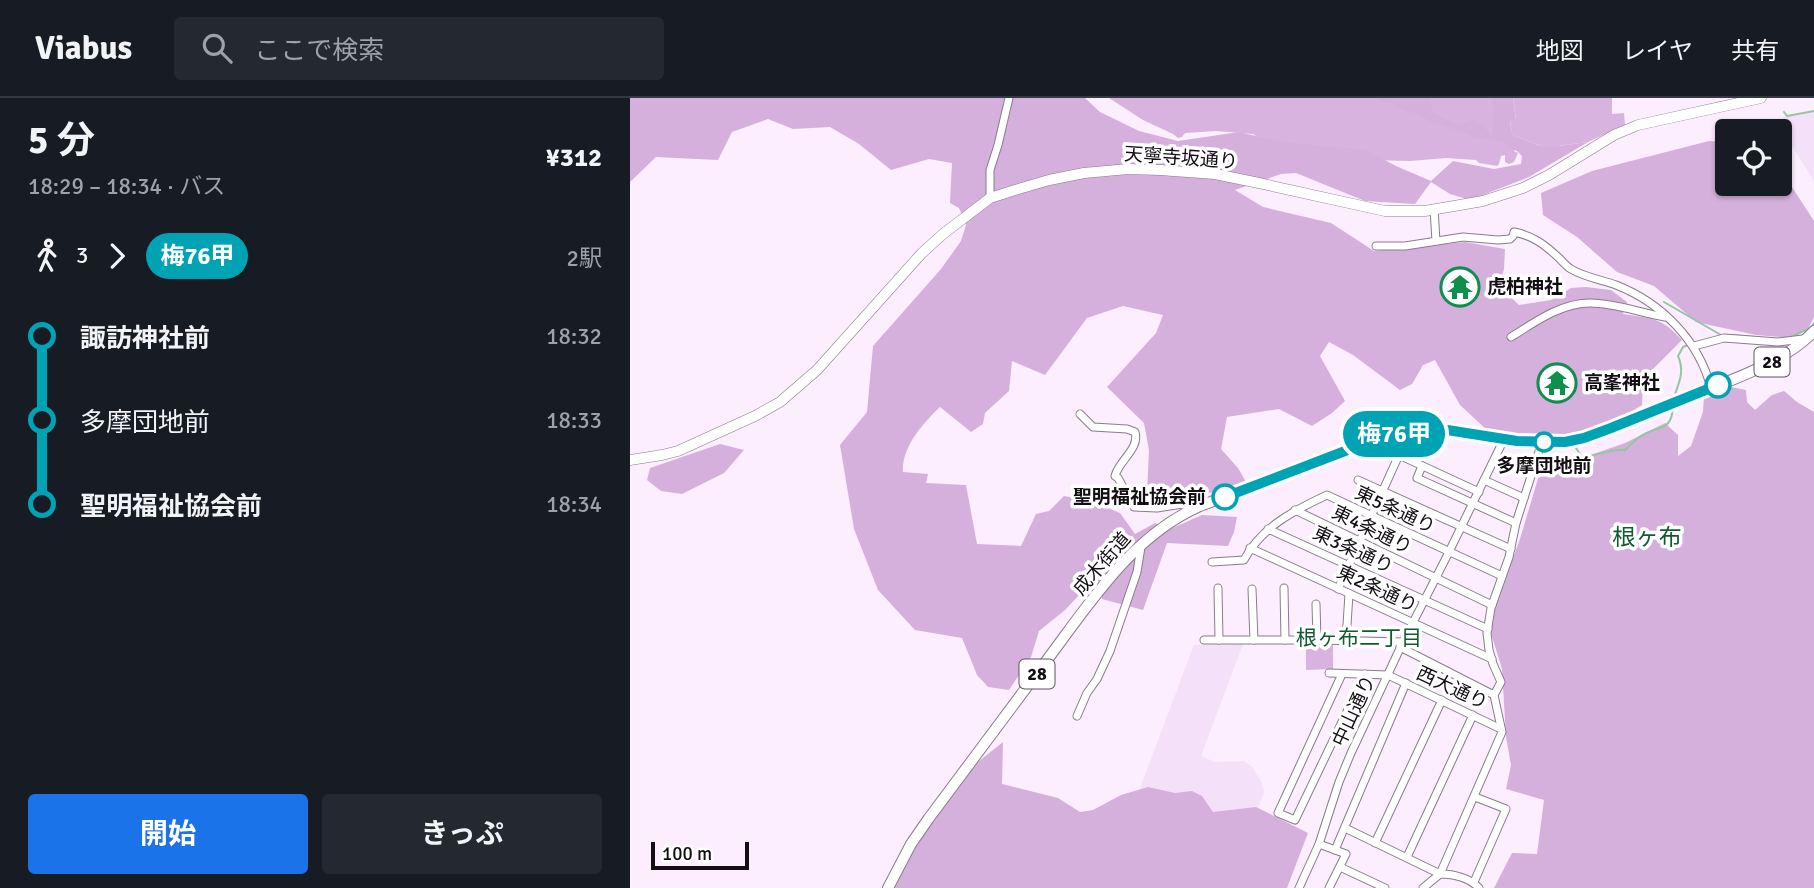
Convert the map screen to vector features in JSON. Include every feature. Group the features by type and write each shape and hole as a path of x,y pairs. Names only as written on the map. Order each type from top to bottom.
{"main road":[{"name":"成木街道","path":"888,888 911,844 929,818 1090,603 1142,543 1166,524 1200,506 1400,432 1441,429 1542,442 1565,442 1584,438 1773,361 1810,335"}],"street":[{"path":"990,198 990,170 1009,98"},
{"name":"天寧寺坂通り","path":"630,460 685,448 780,402 817,370 922,253 990,198 1066,176 1105,170 1160,170 1215,174 1385,211 1434,209 1483,201 1523,188 1614,135 1638,125 1761,98"},
{"path":"1434,209 1436,241"},
{"path":"1376,246 1405,246 1464,237 1510,239 1514,232 1528,235 1546,246 1571,270 1619,286 1644,299 1669,318 1694,346 1711,388"},
{"path":"1511,337 1560,309 1588,303 1669,318"},
{"path":"1694,346 1724,338 1779,342 1810,335"},
{"path":"1080,414 1093,427 1128,429 1135,432 1136,444 1115,476 1134,507 1157,508 1189,503 1200,506"},
{"name":"中山通り","path":"1299,888 1319,844 1339,782 1402,644 1462,527 1503,439"},
{"path":"1423,888 1440,874 1502,732 1494,695 1501,681 1492,659 1488,629 1492,605 1542,442"},
{"path":"1338,589 1399,455 1479,492"},
{"path":"1422,466 1417,478 1516,523"},
{"path":"1358,480 1511,549"},
{"path":"1484,480 1524,498"},
{"name":"東5条通り","path":"1295,510 1327,495 1502,576"},
{"path":"1212,562 1244,560 1250,548 1268,529 1295,510"},
{"name":"東4条通り","path":"1295,510 1492,605"},
{"name":"東3条通り","path":"1268,529 1488,629"},
{"path":"1077,716 1110,651 1137,572 1142,543"},
{"name":"東2条通り","path":"1250,548 1492,659"},
{"path":"1218,588 1219,640"},
{"path":"1284,588 1285,640"},
{"path":"1252,589 1254,640"},
{"path":"1346,640 1349,594"},
{"path":"1316,604 1317,640"},
{"path":"1204,640 1346,640 1402,644 1494,695"},
{"path":"1329,673 1388,675"},
{"path":"1342,674 1278,813 1295,820 1365,674"},
{"name":"西大通り","path":"1388,675 1501,729"},
{"path":"1335,850 1406,683"},
{"path":"1375,842 1441,700"},
{"path":"1407,857 1474,715"},
{"path":"1345,828 1440,874 1456,876 1477,885 1506,809 1475,797"},
{"path":"1319,844 1346,854 1329,888"},
{"path":"1340,867 1385,888"}],"shaded area":[{"path":"630,98 1085,98 1100,112 1139,131 1178,141 1239,132 1281,142 1366,150 1431,181 1453,161 1494,169 1521,164 1522,156 1509,148 1507,143 1477,139 1376,98 1429,98 1434,113 1457,125 1472,120 1485,128 1492,138 1492,98 1513,98 1516,120 1510,121 1512,135 1541,146 1588,142 1529,177 1470,200 1450,194 1431,182 1415,204 1365,201 1296,173 1281,174 1235,190 1263,207 1331,223 1374,251 1465,242 1505,249 1504,269 1499,286 1519,305 1551,300 1571,288 1611,290 1627,302 1623,314 1656,320 1682,340 1643,379 1642,405 1612,423 1560,437 1488,431 1460,405 1435,360 1423,365 1412,384 1400,390 1353,355 1329,342 1320,356 1345,401 1332,413 1312,426 1279,409 1227,417 1221,449 1246,482 1202,495 1147,493 1149,450 1144,423 1107,387 1156,333 1163,315 1123,306 1087,318 1045,375 1012,361 1009,391 985,413 983,424 971,432 940,407 920,428 909,445 903,472 928,474 926,483 966,485 977,544 1021,546 1036,514 1049,511 1064,496 1091,501 1120,513 1135,534 1155,523 1168,530 1202,515 1237,517 1234,532 1228,546 1167,543 1143,610 1102,599 1097,576 1065,610 1039,631 1031,657 1009,690 988,687 977,675 962,638 915,630 878,590 854,529 840,445 867,412 873,346 941,269 961,241 966,225 959,208 950,203 952,163 929,159 891,170 859,144 830,127 793,129 768,119 732,132 718,160 656,157 630,182"},
{"path":"1109,98 1503,98 1514,151 1518,153 1514,162 1509,164 1505,162 1505,155 1501,156 1497,166 1476,160 1446,158 1410,161 1290,158 1253,134 1216,131 1185,133 1178,138"},
{"path":"1513,98 1612,98 1612,114 1624,113 1625,125 1588,142 1541,146 1512,135 1510,121 1516,119"},
{"path":"1814,111 1814,181 1792,147 1792,119 1783,117"},
{"path":"1715,141 1715,196 1792,196 1792,187 1814,221 1814,317 1809,327 1792,338 1756,335 1696,322 1654,286 1617,272 1577,237 1543,215 1541,193 1592,171"},
{"path":"1731,387 1746,390 1747,402 1755,410 1772,395 1784,391 1814,412 1814,888 1494,888 1512,853 1537,854 1544,800 1506,789 1511,765 1506,737 1502,669 1491,633 1496,604 1520,539 1543,462 1579,459 1625,443 1665,423 1678,435 1678,456 1691,446 1703,412 1704,395"},
{"path":"720,444 744,450 724,473 682,494 661,491 647,480 650,468"},
{"path":"1333,643 1333,669 1306,670 1306,644"},
{"path":"1243,644 1201,756 1215,762 1244,761 1252,767 1264,792 1255,815 1211,814 1139,791 1194,645"},
{"path":"1003,742 1002,784 1058,798 1080,812 1093,810 1121,795 1148,787 1175,793 1192,791 1202,796 1213,812 1256,807 1308,833 1287,888 893,888 931,819 978,762"}],"waterway":[{"path":"1784,112 1787,116 1814,111"},
{"path":"1664,302 1721,335"},
{"path":"1791,337 1810,328 1814,323"},
{"path":"1732,335 1755,337"},
{"path":"1674,397 1681,372 1678,356 1683,347 1690,344"},
{"path":"1576,448 1582,457 1625,450 1640,436 1667,424 1673,406"}],"bus line":[{"name":"梅76甲","path":"1225,497 1400,432 1441,429 1517,441 1565,442 1611,428 1718,385"}],"place":[{"name":"虎柏神社","path":"1460,287"},
{"name":"高峯神社","path":"1557,383"},
{"name":"多摩団地前","path":"1544,442"},
{"name":"聖明福祉協会前","path":"1225,497"}],"district":[{"name":"根ヶ布","path":"1647,537"},
{"name":"根ヶ布二丁目","path":"1359,638"}]}
